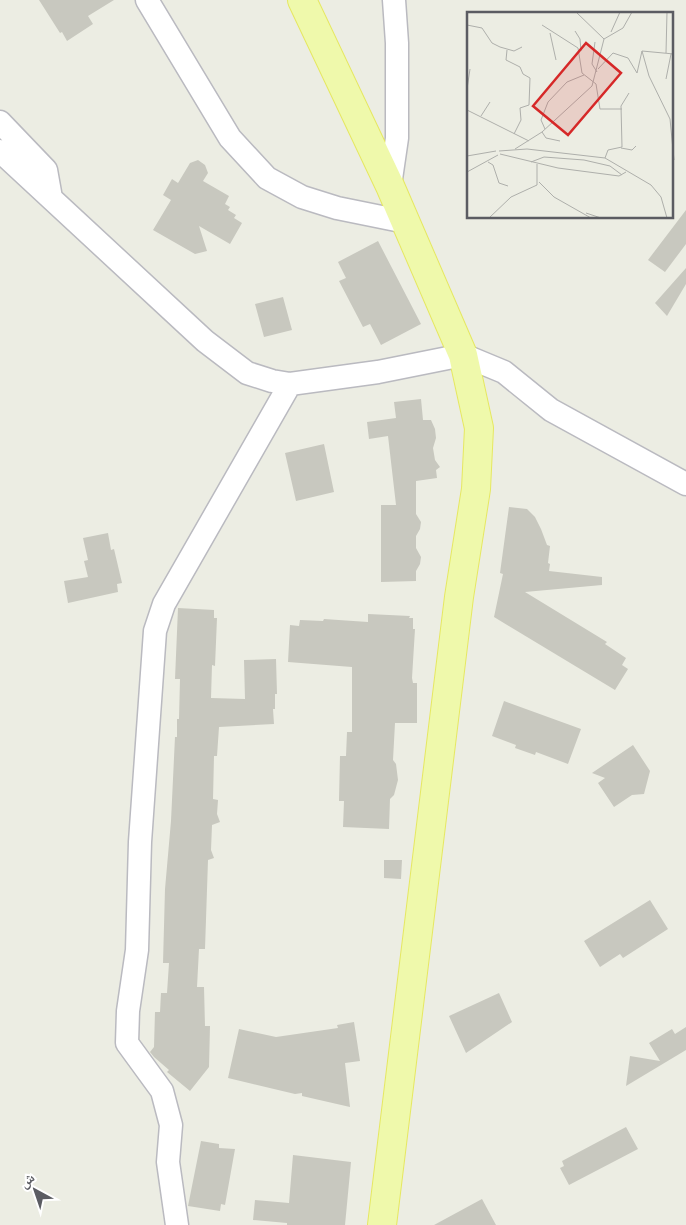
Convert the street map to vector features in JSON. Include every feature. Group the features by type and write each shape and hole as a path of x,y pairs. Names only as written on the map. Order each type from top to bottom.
{"main road":[{"path":"302,0 390,186 463,355 479,428 476,489 455,626 382,1225"}],"street":[{"path":"147,0 230,138 267,178 302,198 338,208 406,222"},
{"path":"390,186 397,138 397,52 394,0"},
{"path":"0,122 46,170 51,198"},
{"path":"0,151 205,341 247,373 272,381 290,384 378,372 463,355 504,372 551,410 686,484"},
{"path":"177,1225 168,1162 171,1124 162,1090 127,1043 128,1011 137,950 140,842 154,631 164,604 290,384"}],"building":[{"path":"39,0 114,0 88,16 93,24 67,41"},
{"path":"198,160 205,165 208,173 203,181 229,196 225,204 230,207 228,210 236,215 234,218 242,223 230,244 199,226 207,251 195,254 153,230 171,200 163,195 172,179 178,183 190,163"},
{"path":"686,210 686,244 665,272 648,260"},
{"path":"378,241 421,324 381,345 370,324 363,327 339,281 346,278 338,262"},
{"path":"686,268 686,284 667,316 655,303"},
{"path":"283,297 292,330 264,337 255,304"},
{"path":"421,399 423,420 431,420 435,429 436,438 433,448 435,460 440,467 436,470 437,478 416,481 416,514 421,522 416,536 416,548 421,557 420,564 416,571 416,581 381,582 381,505 396,505 388,436 369,439 367,422 396,418 394,402"},
{"path":"324,444 334,492 296,501 285,453"},
{"path":"509,507 527,509 535,517 547,545 550,546 549,571 602,577 602,585 525,592 607,642 605,644 626,658 622,665 628,669 615,690 494,617 503,574 500,573"},
{"path":"108,533 111,550 114,549 122,583 117,584 118,592 68,603 64,581 88,577 84,561 88,560 83,538"},
{"path":"178,608 214,610 214,618 217,618 215,666 212,665 211,698 245,699 244,660 276,659 277,694 275,694 275,709 273,709 274,724 219,727 217,756 214,756 213,799 218,800 217,814 220,822 212,825 211,850 214,858 208,860 205,949 199,949 197,987 204,987 205,1026 210,1026 209,1067 190,1091 167,1072 169,1070 150,1052 154,1047 155,1012 160,1012 161,993 167,993 169,963 163,963 165,889 171,821 175,737 177,737 177,719 179,719 180,679 175,679"},
{"path":"368,614 410,616 409,618 413,618 413,629 415,629 412,678 413,683 417,683 417,723 395,723 393,760 396,764 398,780 394,795 390,799 389,829 343,827 344,801 339,801 340,756 346,756 347,732 352,732 352,667 288,662 290,625 299,626 300,620 323,621 324,619 368,622"},
{"path":"504,701 581,729 568,764 536,752 535,755 515,748 516,745 492,736"},
{"path":"633,745 650,771 644,794 632,795 614,807 598,783 605,778 592,773"},
{"path":"384,860 402,860 401,879 384,878"},
{"path":"650,900 668,929 623,958 620,954 600,967 584,941"},
{"path":"499,993 512,1022 466,1053 449,1016"},
{"path":"354,1022 360,1061 345,1063 350,1107 302,1096 302,1093 295,1094 228,1078 239,1029 276,1037 338,1028 337,1025"},
{"path":"686,1027 686,1050 626,1086 630,1056 660,1061 649,1043 672,1029 675,1034"},
{"path":"626,1127 638,1149 569,1185 560,1168 564,1166 562,1161"},
{"path":"201,1141 219,1144 219,1148 235,1149 225,1205 221,1204 220,1211 188,1206"},
{"path":"293,1155 351,1162 345,1225 287,1225 287,1223 253,1220 255,1200 289,1203"},
{"path":"482,1199 496,1225 434,1225"}]}
